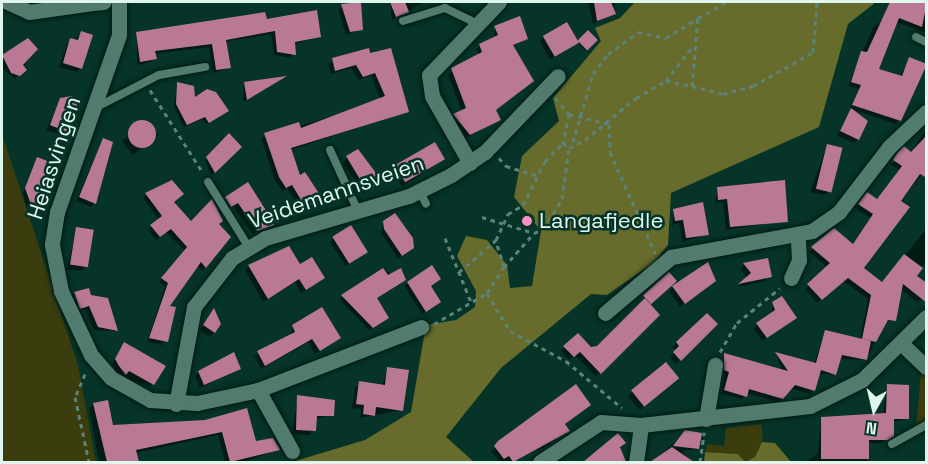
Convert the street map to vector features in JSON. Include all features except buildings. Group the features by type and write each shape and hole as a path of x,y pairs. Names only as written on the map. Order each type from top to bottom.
{"street":[{"path":"7,2 29,12 98,2"},
{"name":"Heiasvingen","path":"119,2 119,34 53,228 52,259 61,291 92,355 111,378 150,400 176,404 258,390 421,327"},
{"path":"470,163 432,96 429,75 476,23 499,2"},
{"name":"Veidemannsveien","path":"176,404 194,308 217,273 248,246 357,209 423,198 490,147 558,76"},
{"path":"605,313 662,263 686,252 798,238 839,212 889,147 927,112"},
{"path":"791,278 799,260 798,238"},
{"path":"540,462 594,424 640,425 810,406 862,380 903,345 927,317"},
{"path":"903,345 927,367"},
{"path":"706,419 715,365"},
{"path":"258,390 292,451"},
{"path":"636,462 640,425"}],"lane":[{"path":"403,21 445,8 476,23"},
{"path":"916,37 927,42"},
{"path":"93,108 143,82 206,67"},
{"path":"330,150 357,209"},
{"path":"208,182 248,246"},
{"path":"892,444 927,425"}],"path":[{"path":"421,327 487,292 504,267 534,233 544,229 562,199 569,148 581,126 579,113 592,74 608,54 638,32 666,38 727,2"},
{"path":"666,81 733,91 813,52 817,2"},
{"path":"692,86 697,71 692,47 698,18"},
{"path":"573,142 609,124 636,98 666,81 692,47"},
{"path":"143,82 208,182"},
{"path":"546,89 569,114"},
{"path":"569,114 579,113 609,124"},
{"path":"459,272 496,240 501,226 533,193 545,161 563,143 569,114"},
{"path":"609,124 610,152 662,263"},
{"path":"563,143 569,148"},
{"path":"490,147 506,166 539,176"},
{"path":"482,217 501,226 534,233"},
{"path":"445,238 471,302"},
{"path":"496,240 504,267"},
{"path":"715,365 737,322 791,278"},
{"path":"487,292 510,331 566,361 640,425"},
{"path":"85,374 75,397 89,462"},
{"path":"700,462 706,419"}],"shaded area":[{"path":"2,134 78,365 96,462 2,462"},
{"path":"921,372 926,376 926,419 916,429"},
{"path":"761,424 763,439 755,457 744,462 738,454 705,452 707,444 724,446 726,428"}],"green space":[{"path":"635,2 876,2 848,24 819,127 671,193 668,245 653,263 607,295 591,294 501,368 446,437 474,462 292,462 365,440 411,412 426,325 456,320 475,307 476,291 457,256 466,236 487,240 507,265 510,288 532,286 541,231 514,197 522,156 559,121 553,98 601,41 595,28 620,18"},
{"path":"762,442 775,443 791,462 745,462 755,457"},
{"path":"705,452 738,454 745,462 704,462"}],"place":[{"name":"Langafjedle","path":"527,221"}]}
